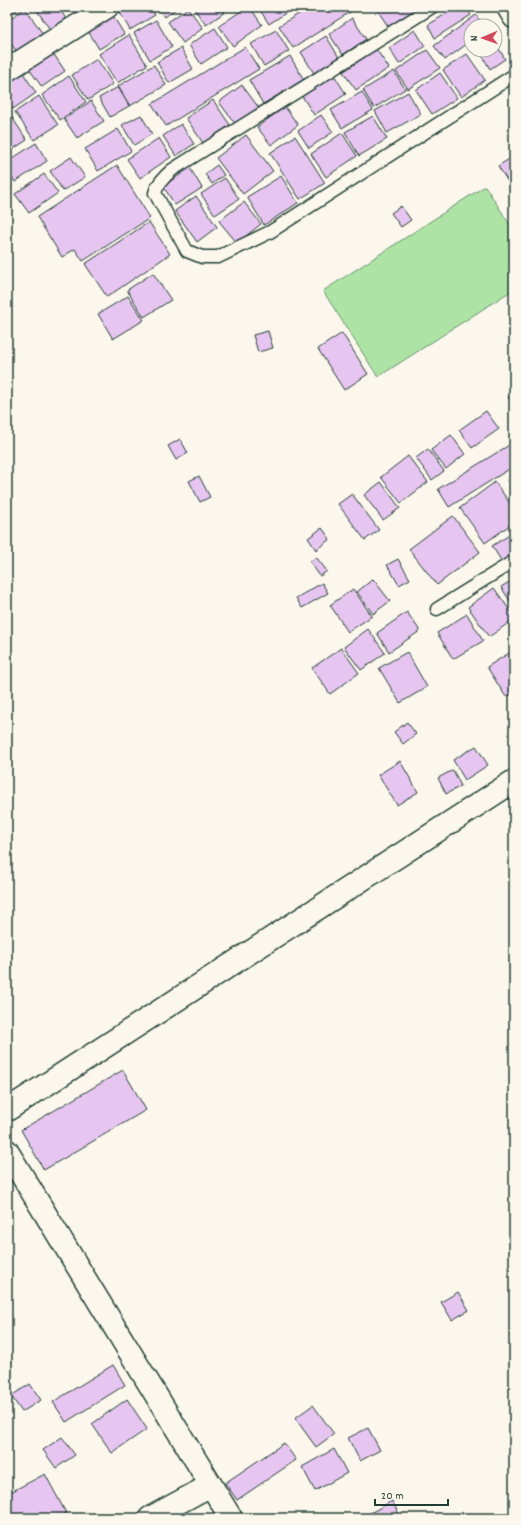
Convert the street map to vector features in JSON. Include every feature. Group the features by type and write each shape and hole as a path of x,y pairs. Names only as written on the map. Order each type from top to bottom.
{"street":[{"path":"7,70 107,7"},
{"path":"508,7 514,17"},
{"path":"7,1110 514,781"},
{"path":"7,1151 231,1518"},
{"path":"150,1518 211,1485"}],"lane":[{"path":"432,7 172,170 164,177 156,188 155,194 187,250 202,257 218,257 270,232 514,75"},
{"path":"437,608 514,560"}],"green space":[{"path":"485,186 514,231 514,289 378,377 323,291"}],"building":[{"path":"7,7 22,7 7,16"},
{"path":"40,7 58,7 67,20 51,31 36,9"},
{"path":"125,7 150,7 155,15 130,30 119,11"},
{"path":"157,7 178,7 165,17"},
{"path":"199,7 221,7 225,12 206,25 195,10"},
{"path":"247,7 250,7 262,25 233,46 219,26"},
{"path":"258,7 295,7 269,24"},
{"path":"310,7 358,7 293,48 279,26"},
{"path":"375,7 413,7 416,11 390,29"},
{"path":"457,7 465,7 471,15 463,18 463,20 435,38 428,25"},
{"path":"25,8 45,37 19,55 7,38 7,21"},
{"path":"188,8 203,28 183,43 168,22"},
{"path":"110,11 124,34 99,49 85,26"},
{"path":"352,18 366,39 343,55 329,34"},
{"path":"156,20 172,47 150,60 134,33"},
{"path":"463,25 463,47 445,60 434,46"},
{"path":"215,28 227,47 201,64 189,45"},
{"path":"276,30 289,51 264,66 251,44"},
{"path":"415,30 425,46 399,64 389,48"},
{"path":"129,35 147,65 117,83 99,54"},
{"path":"326,36 340,59 315,75 301,52"},
{"path":"245,47 259,69 166,126 152,104"},
{"path":"181,48 193,69 169,83 157,62"},
{"path":"376,49 389,68 356,90 343,72"},
{"path":"51,50 65,71 42,87 27,66"},
{"path":"427,50 440,68 408,89 396,71"},
{"path":"290,56 304,80 263,104 249,80"},
{"path":"503,56 505,59 490,69 484,58 503,58"},
{"path":"463,57 463,58 470,58 485,80 461,97 443,70"},
{"path":"97,59 113,84 88,100 72,75"},
{"path":"154,65 166,85 130,106 118,86"},
{"path":"394,71 405,89 374,108 363,90"},
{"path":"23,73 36,93 13,109 7,100 7,84"},
{"path":"440,73 457,98 432,114 416,90"},
{"path":"334,75 346,94 314,115 302,96"},
{"path":"69,76 86,102 60,120 42,95"},
{"path":"242,85 259,108 236,125 219,102"},
{"path":"118,87 129,106 110,117 99,98"},
{"path":"362,92 373,110 342,128 331,110"},
{"path":"408,92 421,114 387,133 375,111"},
{"path":"39,96 58,125 34,140 15,112"},
{"path":"213,100 230,125 203,143 186,118"},
{"path":"91,101 104,121 77,138 64,119"},
{"path":"285,107 298,125 271,145 257,127"},
{"path":"141,115 152,134 134,145 122,125"},
{"path":"321,115 333,132 309,148 298,131"},
{"path":"11,116 27,140 7,153 7,118"},
{"path":"373,116 387,139 359,156 345,132"},
{"path":"181,124 194,144 176,156 163,136"},
{"path":"118,129 131,151 98,171 85,149"},
{"path":"342,133 357,156 326,177 311,154"},
{"path":"246,135 273,171 243,194 216,158"},
{"path":"295,136 325,183 300,199 270,153"},
{"path":"159,138 171,157 140,178 127,159"},
{"path":"36,143 47,161 15,182 7,169 7,162"},
{"path":"514,156 514,191 498,166"},
{"path":"71,157 85,177 63,191 50,171"},
{"path":"117,165 150,218 83,261 75,249 62,257 37,217"},
{"path":"217,165 224,175 212,184 205,174"},
{"path":"190,168 202,188 175,205 163,186"},
{"path":"44,174 58,193 29,213 15,194"},
{"path":"281,176 298,203 264,225 247,197"},
{"path":"225,178 239,199 215,215 201,194"},
{"path":"196,196 217,227 197,242 175,211"},
{"path":"244,202 261,224 237,243 219,221"},
{"path":"401,206 411,220 401,227 391,213"},
{"path":"149,222 170,254 107,297 85,264"},
{"path":"153,273 171,300 144,317 127,290"},
{"path":"128,296 144,320 113,339 98,314"},
{"path":"268,331 273,348 258,352 253,335"},
{"path":"342,333 368,374 344,390 318,349"},
{"path":"514,392 514,406 508,397"},
{"path":"486,411 499,429 472,448 459,430"},
{"path":"451,435 465,454 446,469 431,450"},
{"path":"180,439 188,453 176,460 168,446"},
{"path":"514,442 514,466 449,507 438,489"},
{"path":"428,449 444,471 432,480 416,458"},
{"path":"408,456 428,482 401,503 381,477"},
{"path":"199,476 210,497 200,502 189,481"},
{"path":"514,477 514,491 508,480"},
{"path":"381,482 400,508 383,520 364,495"},
{"path":"495,482 514,509 514,522 485,543 460,508"},
{"path":"352,494 379,530 365,540 338,504"},
{"path":"453,516 480,552 437,585 409,549"},
{"path":"322,528 330,539 316,550 308,538"},
{"path":"514,532 514,554 502,562 492,546"},
{"path":"316,557 327,571 320,576 310,562"},
{"path":"398,559 410,579 399,585 387,565"},
{"path":"373,579 390,601 373,614 357,592"},
{"path":"514,579 514,607 501,587"},
{"path":"322,583 328,593 302,608 296,598"},
{"path":"494,588 514,616 514,619 489,637 468,607"},
{"path":"353,589 372,616 348,632 330,605"},
{"path":"407,612 420,631 389,652 377,633"},
{"path":"467,614 483,641 453,659 437,633"},
{"path":"368,629 385,653 361,670 344,647"},
{"path":"341,648 359,673 330,694 312,668"},
{"path":"514,650 514,693 506,697 487,667"},
{"path":"407,652 427,687 400,703 379,668"},
{"path":"407,722 416,734 403,744 394,732"},
{"path":"476,746 488,765 465,780 453,760"},
{"path":"400,761 418,792 397,805 378,775"},
{"path":"453,770 461,786 446,794 438,778"},
{"path":"123,1070 146,1110 44,1170 21,1130"},
{"path":"458,1292 469,1310 452,1320 441,1302"},
{"path":"113,1365 125,1385 66,1422 53,1402"},
{"path":"30,1384 41,1400 22,1412 11,1396"},
{"path":"127,1399 147,1429 112,1453 92,1424"},
{"path":"313,1405 334,1434 316,1447 295,1418"},
{"path":"368,1428 380,1450 360,1461 348,1438"},
{"path":"62,1437 75,1455 56,1468 43,1450"},
{"path":"284,1443 296,1460 237,1500 225,1483"},
{"path":"334,1449 347,1473 315,1491 302,1467"},
{"path":"45,1474 66,1513 58,1518 7,1518 7,1494"},
{"path":"392,1501 401,1518 366,1518 365,1516"}]}
